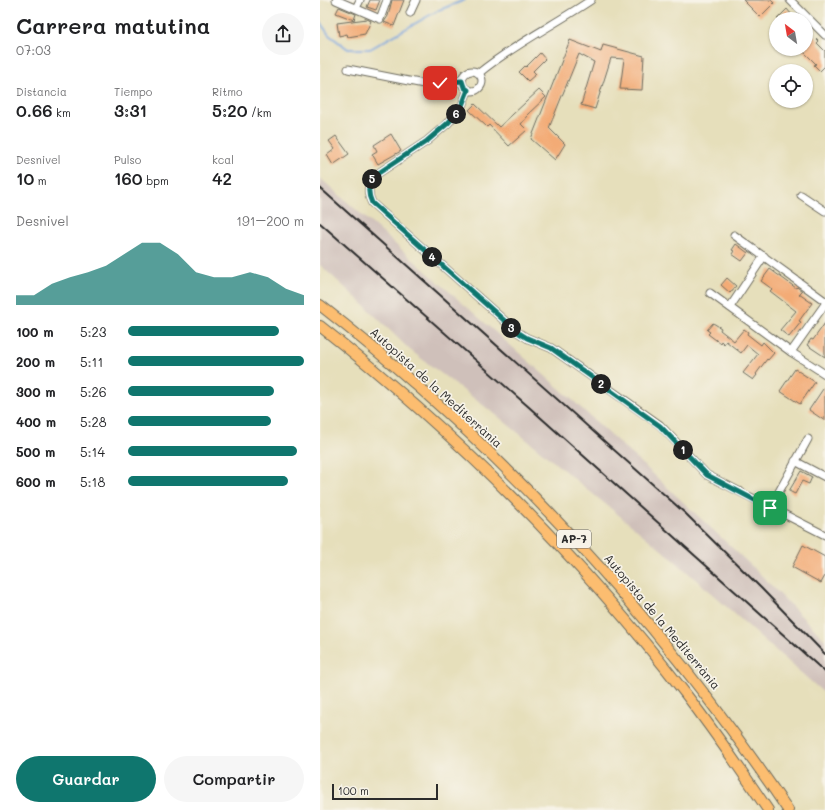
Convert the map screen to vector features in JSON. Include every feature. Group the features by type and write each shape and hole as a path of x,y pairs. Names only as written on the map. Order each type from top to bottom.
{"highway":[{"name":"Autopista de la Mediterrània","path":"320,305 406,376 460,424 507,468 585,550 628,599 697,684 739,739 788,810"},
{"name":"AP-7","path":"320,326 394,387 448,435 495,479 574,562 616,608 685,693 768,810"}],"street":[{"path":"336,0 380,18 387,0"},
{"path":"356,8 360,0"},
{"path":"410,13 416,0"},
{"path":"480,73 503,55 591,0"},
{"path":"790,0 825,35"},
{"path":"348,70 424,84 462,81"},
{"path":"474,71 480,73 483,79 482,85 474,91 468,90 464,87 462,81 468,72 474,71"},
{"path":"468,90 459,111 444,127 427,141 374,176 371,180 369,189 372,203 516,331 527,338 551,348 660,426 707,475 825,536"},
{"path":"802,195 825,211"},
{"path":"734,235 825,303 791,352"},
{"path":"730,307 764,256"},
{"path":"710,294 791,352 825,374"},
{"path":"770,508 808,439"},
{"path":"795,461 825,477"}],"shaded area":[{"path":"320,178 568,396 637,459 758,572 825,640 825,694 675,561 500,418 410,350 320,265"}],"building":[{"path":"370,0 380,0 376,10 367,7"},
{"path":"392,0 404,0 394,26 384,22 388,16"},
{"path":"743,0 771,0 774,3 760,17"},
{"path":"339,7 356,14 354,20 336,13"},
{"path":"367,19 371,21 365,34 348,37 347,34 339,36 337,23"},
{"path":"813,35 819,41 817,43 825,51 825,66 820,71 814,65 816,64 808,56 813,56"},
{"path":"570,40 601,52 603,45 644,56 642,90 620,89 624,59 611,58 595,109 581,105 594,62 579,54 549,128 565,144 555,160 531,139"},
{"path":"540,53 545,59 533,71 536,74 528,81 519,72"},
{"path":"539,90 546,97 527,115 528,116 521,124 527,130 509,146 489,125 487,127 469,110 475,104 499,127"},
{"path":"391,134 401,151 378,164 372,154 377,151 374,145"},
{"path":"336,136 349,154 333,165 327,155 335,149 329,141"},
{"path":"736,244 748,253 742,261 732,254 734,251 732,250"},
{"path":"770,269 802,291 799,294 812,303 799,321 801,322 789,337 780,330 796,311 770,291 772,289 761,281"},
{"path":"727,278 736,286 730,293 721,285"},
{"path":"713,323 721,328 720,330 734,341 744,329 748,332 747,334 761,345 763,342 774,353 768,360 767,359 753,380 743,373 758,354 747,345 741,353 726,341 724,344 721,341 720,343 708,334 710,332 707,330"},
{"path":"825,323 825,357 807,345 811,339 813,340"},
{"path":"795,369 815,382 800,404 780,391"},
{"path":"825,386 825,421 809,410"},
{"path":"801,471 812,477 809,484 802,481 795,494 789,491"},
{"path":"803,545 825,557 825,576 821,583 792,567"}],"waterway":[{"path":"320,22 329,35 348,49 370,49 439,10 465,0"}],"railway":[{"path":"320,188 686,514 825,654"},
{"path":"320,223 530,408 825,672"}],"route":[{"path":"440,83 462,81 464,87 468,90 461,108 448,123 427,141 374,176 371,180 369,189 372,203 510,327 521,335 551,348 660,426 707,475 770,508"}]}
